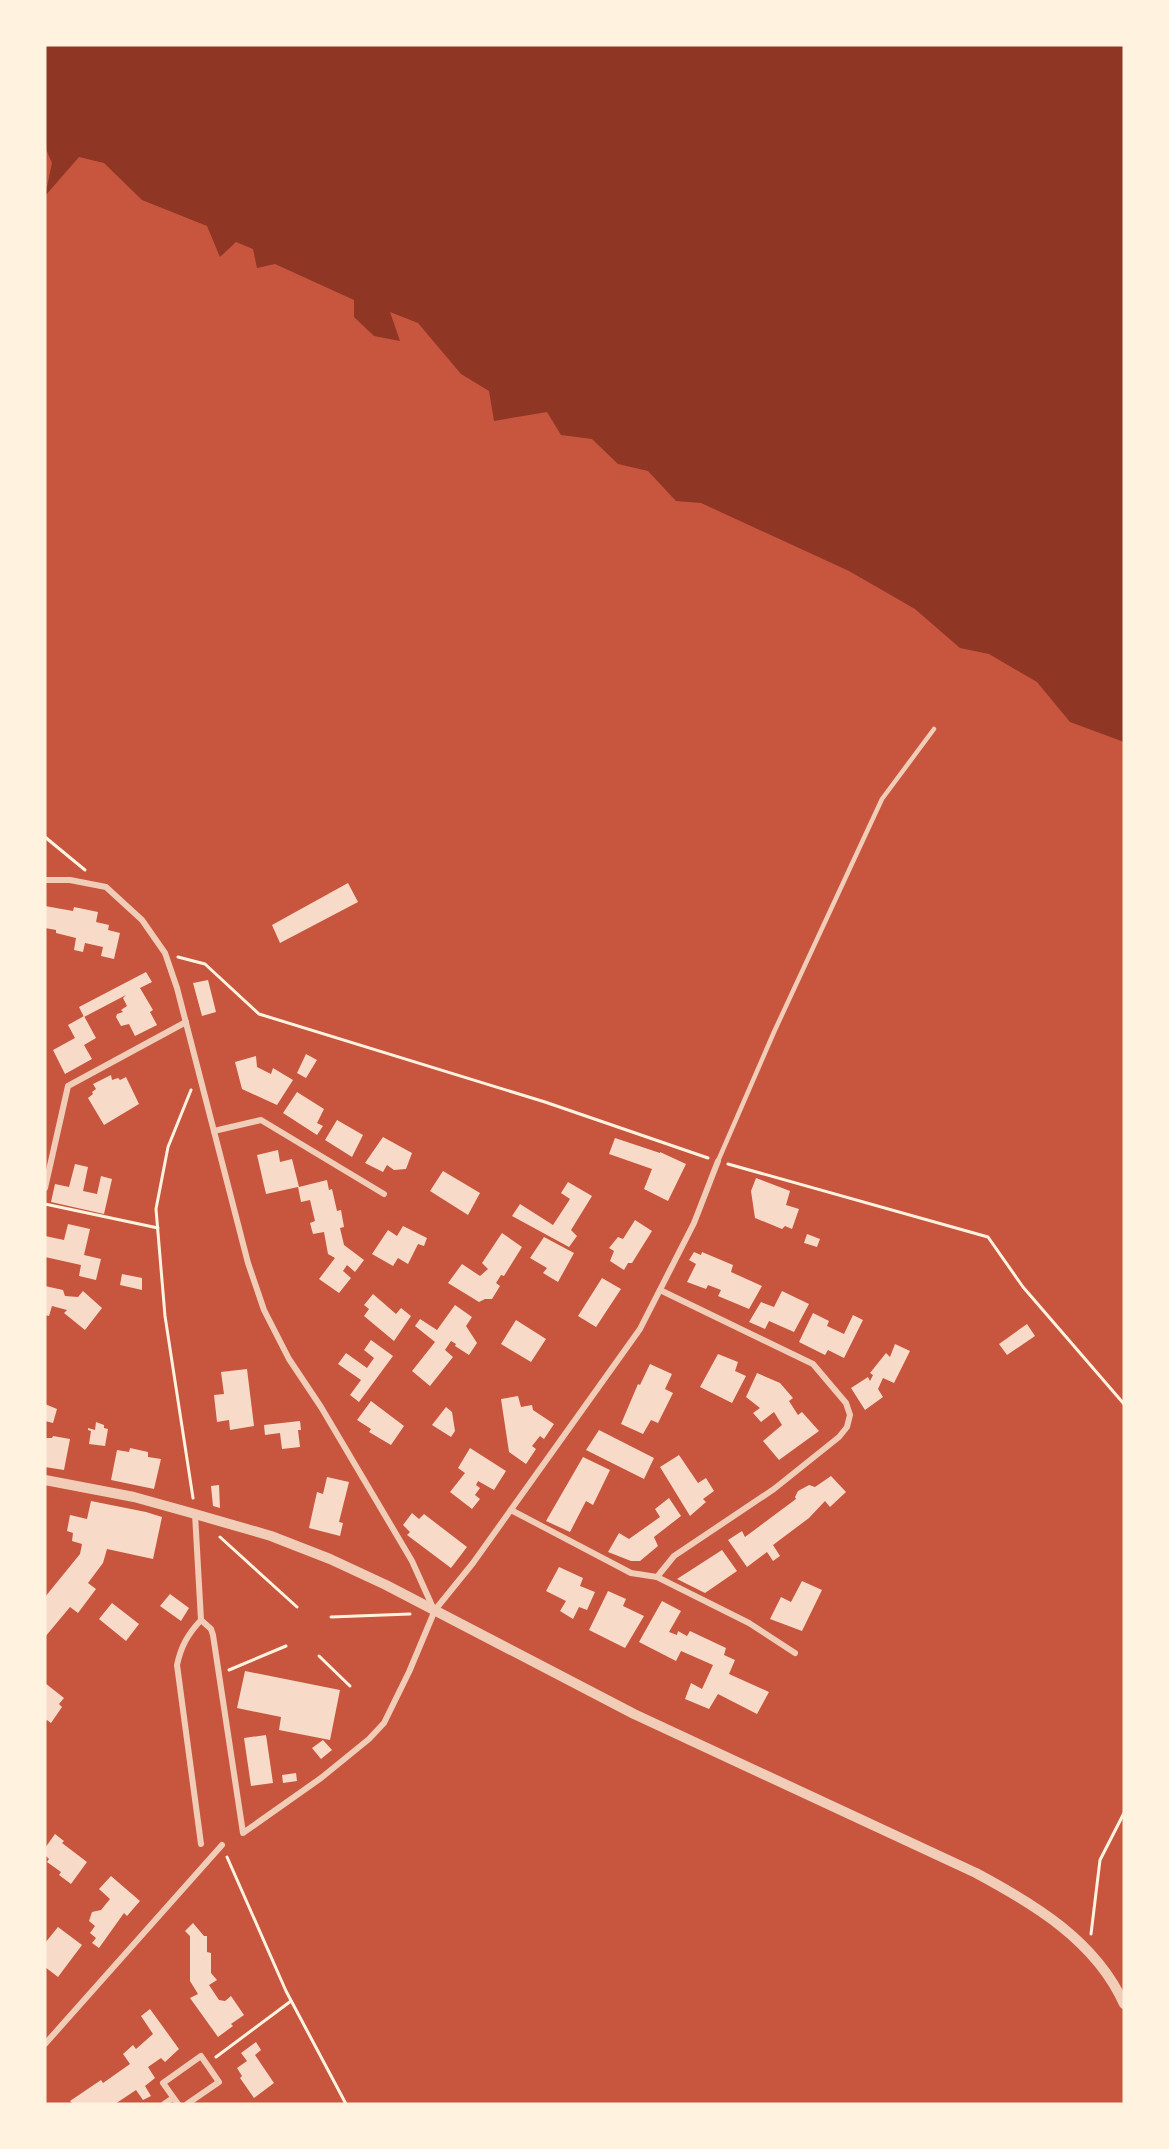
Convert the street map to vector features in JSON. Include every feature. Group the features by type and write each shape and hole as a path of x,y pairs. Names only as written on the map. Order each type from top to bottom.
{"street":[{"path":"45,880 70,880 106,887 142,920 165,953 186,1022 248,1263 264,1310 289,1359 327,1416 412,1561 435,1610"},
{"path":"45,1188 68,1086 186,1022"},
{"path":"214,1131 261,1120 384,1194"},
{"path":"195,1514 201,1620 211,1629 213,1635 243,1833 321,1778 384,1723 409,1672 435,1610 473,1563 640,1329 694,1223 718,1161"},
{"path":"657,1577 674,1556 774,1489 839,1437 847,1427 850,1415 846,1402 813,1364 660,1290"},
{"path":"45,1480 134,1497 271,1536 330,1559 435,1610 634,1714 976,1873 1028,1901 1089,1951 1124,2004"},
{"path":"511,1510 631,1573 657,1577 749,1623 795,1653"},
{"path":"201,1620 191,1630 181,1646 177,1665 201,1844"},
{"path":"45,2044 222,1845"},
{"path":"164,2104 176,2101 164,2083 201,2056 219,2082 187,2104"}],"lane":[{"path":"718,1161 882,799 934,729"}],"path":[{"path":"45,837 106,887"},
{"path":"165,953 206,964 259,1014 545,1102 718,1161 988,1237 1023,1287 1124,1404"},
{"path":"195,1514 165,1316 156,1209 168,1147 199,1071"},
{"path":"45,1204 158,1228"},
{"path":"217,1534 297,1607"},
{"path":"331,1617 411,1614"},
{"path":"219,1674 286,1646"},
{"path":"319,1656 350,1686"},
{"path":"1089,1951 1100,1860 1124,1813"},
{"path":"222,1845 291,2001 346,2104"},
{"path":"206,2064 291,2001"}],"shaded area":[{"path":"45,45 1124,45 1124,742 1070,722 1037,682 989,654 960,648 915,609 849,571 701,503 676,501 648,471 618,464 592,439 561,435 547,412 494,421 489,391 461,374 418,323 390,312 400,341 374,336 354,317 354,300 275,264 257,268 253,249 236,242 220,257 207,226 142,200 104,163 79,157 45,196 52,163 45,147"}],"building":[{"path":"348,883 358,902 280,943 272,925"},
{"path":"45,906 73,911 74,907 98,912 96,922 109,925 108,930 120,933 114,959 101,956 103,947 85,943 83,952 74,950 76,938 45,928"},
{"path":"146,972 152,982 140,988 153,1010 150,1012 157,1025 135,1036 129,1024 121,1026 116,1017 127,1006 123,998 126,995 84,1017 79,1007"},
{"path":"208,980 216,1012 202,1016 193,983"},
{"path":"84,1016 96,1038 84,1045 92,1059 65,1074 53,1050 75,1038 68,1025"},
{"path":"306,1054 317,1060 306,1078 297,1073"},
{"path":"256,1056 257,1067 271,1074 273,1068 293,1080 277,1105 242,1089 235,1062"},
{"path":"111,1075 112,1080 126,1077 139,1104 104,1125 88,1098 96,1089 93,1084"},
{"path":"297,1092 324,1109 317,1123 323,1126 317,1135 283,1113"},
{"path":"337,1120 363,1135 352,1157 325,1140"},
{"path":"383,1137 412,1153 406,1169 394,1170 387,1165 383,1172 365,1163"},
{"path":"615,1138 660,1152 686,1164 668,1201 644,1189 652,1169 609,1154"},
{"path":"278,1150 280,1162 292,1159 299,1187 327,1180 329,1190 332,1189 337,1211 341,1210 344,1227 340,1228 344,1245 364,1260 355,1272 347,1265 343,1271 351,1278 339,1293 319,1279 335,1258 328,1254 324,1232 313,1234 310,1223 315,1221 310,1200 301,1202 298,1187 266,1194 257,1155"},
{"path":"75,1164 88,1167 83,1191 97,1194 101,1176 112,1179 104,1214 51,1202 55,1184 69,1187"},
{"path":"443,1171 480,1193 468,1215 430,1191"},
{"path":"756,1178 790,1191 786,1205 799,1209 792,1229 785,1226 782,1229 755,1218 751,1191"},
{"path":"568,1182 592,1196 571,1230 577,1236 569,1247 512,1216 520,1204 553,1225 570,1199 561,1193"},
{"path":"635,1220 652,1231 632,1263 628,1263 624,1270 610,1261 614,1251 609,1248 618,1237 623,1239"},
{"path":"68,1224 90,1229 84,1255 101,1259 96,1280 79,1276 81,1265 45,1257 45,1236 64,1240"},
{"path":"403,1226 427,1238 424,1246 418,1244 408,1264 398,1258 393,1266 372,1254 388,1230 397,1236"},
{"path":"502,1233 522,1247 504,1276 501,1275 496,1283 500,1286 492,1299 479,1302 448,1283 462,1264 480,1276 488,1269 482,1263"},
{"path":"807,1234 820,1239 817,1247 804,1243"},
{"path":"544,1237 574,1253 558,1282 543,1273 547,1268 530,1258"},
{"path":"694,1252 701,1255 702,1252 733,1265 731,1272 762,1286 749,1309 718,1296 721,1290 708,1285 706,1289 687,1282 696,1264 689,1260"},
{"path":"122,1274 142,1278 142,1290 120,1285"},
{"path":"602,1278 621,1289 596,1327 578,1316"},
{"path":"45,1286 63,1290 65,1296 78,1297 83,1291 102,1308 85,1330 64,1313 67,1310 52,1306 49,1316 45,1315"},
{"path":"782,1291 809,1304 794,1332 769,1321 765,1329 749,1322 761,1302 774,1307"},
{"path":"373,1294 396,1314 401,1308 411,1316 394,1341 364,1316 369,1309 364,1305"},
{"path":"455,1305 472,1317 466,1326 477,1343 469,1355 451,1341 445,1350 453,1357 430,1386 412,1371 435,1342 415,1326 420,1319 437,1330"},
{"path":"813,1313 829,1321 827,1326 844,1334 853,1315 863,1320 844,1358 828,1350 825,1355 799,1342"},
{"path":"516,1320 546,1339 531,1362 501,1344"},
{"path":"1027,1324 1035,1336 1007,1355 999,1344"},
{"path":"371,1340 393,1356 359,1402 350,1395 361,1380 338,1364 346,1353 367,1368 374,1358 364,1350"},
{"path":"895,1344 910,1351 894,1383 883,1378 878,1389 883,1397 865,1410 851,1388 868,1377 870,1381 873,1375 870,1373 886,1353 890,1357"},
{"path":"718,1354 738,1362 735,1371 746,1376 732,1403 700,1387"},
{"path":"650,1364 672,1374 665,1389 673,1393 658,1423 651,1420 643,1434 621,1424 638,1384 640,1385"},
{"path":"247,1369 254,1426 230,1430 229,1420 217,1422 214,1395 224,1394 221,1372"},
{"path":"757,1373 780,1383 793,1398 789,1401 798,1415 802,1412 819,1431 779,1460 763,1441 782,1425 774,1412 761,1422 753,1413 760,1408 746,1397"},
{"path":"518,1396 521,1407 532,1405 533,1410 554,1424 544,1439 540,1436 532,1446 536,1449 526,1464 509,1452 501,1399"},
{"path":"371,1401 404,1426 391,1445 369,1432 371,1429 357,1420"},
{"path":"45,1404 57,1409 53,1423 45,1421"},
{"path":"446,1407 452,1412 455,1431 451,1437 432,1425"},
{"path":"300,1421 301,1430 298,1430 300,1447 282,1449 280,1433 265,1435 264,1425"},
{"path":"96,1422 108,1429 105,1446 89,1444 91,1431 88,1428 95,1430"},
{"path":"599,1430 654,1458 644,1479 586,1450"},
{"path":"53,1436 70,1439 64,1470 45,1467 45,1438"},
{"path":"130,1448 148,1452 148,1457 161,1459 154,1489 111,1480 117,1450 129,1452"},
{"path":"470,1448 506,1471 494,1490 478,1481 476,1485 480,1488 475,1495 480,1499 472,1509 450,1492 465,1473 458,1468"},
{"path":"679,1455 698,1483 706,1478 714,1491 703,1499 706,1502 690,1516 660,1467"},
{"path":"583,1457 610,1470 593,1505 586,1501 570,1532 546,1521"},
{"path":"831,1476 846,1492 830,1507 825,1501 809,1518 773,1545 780,1556 773,1561 767,1552 747,1567 728,1540 742,1531 745,1537 796,1499 798,1491 809,1485 815,1487"},
{"path":"327,1477 349,1482 339,1522 343,1523 340,1536 309,1528 317,1492 323,1494"},
{"path":"219,1485 220,1508 213,1506 211,1486"},
{"path":"669,1498 681,1516 654,1537 658,1546 640,1561 631,1561 608,1552 619,1533 629,1539 660,1517 655,1509"},
{"path":"91,1501 162,1517 153,1559 107,1549 103,1563 88,1583 96,1589 78,1613 70,1607 45,1637 45,1597 80,1554 82,1544 72,1541 73,1533 67,1531 70,1515 87,1519"},
{"path":"412,1513 419,1519 424,1514 467,1547 451,1568 407,1535 410,1532 403,1525"},
{"path":"722,1550 737,1571 705,1593 677,1579"},
{"path":"559,1567 583,1578 580,1586 595,1592 587,1610 579,1607 573,1619 560,1611 566,1601 546,1591"},
{"path":"802,1581 822,1590 802,1631 770,1619 781,1597 791,1602"},
{"path":"608,1591 626,1599 623,1606 644,1616 625,1648 589,1630"},
{"path":"170,1594 189,1608 181,1621 160,1606"},
{"path":"662,1601 681,1611 669,1632 677,1635 678,1631 687,1636 690,1631 726,1648 724,1655 735,1660 729,1674 769,1692 757,1714 718,1694 709,1709 685,1699 691,1683 702,1689 713,1665 681,1651 676,1661 639,1642"},
{"path":"112,1603 139,1624 126,1641 99,1619"},
{"path":"245,1671 340,1690 330,1740 279,1730 281,1717 237,1708"},
{"path":"45,1683 64,1698 59,1704 62,1707 51,1723 47,1720 45,1722"},
{"path":"266,1735 273,1783 251,1786 244,1738"},
{"path":"323,1740 332,1750 321,1759 312,1748"},
{"path":"296,1773 297,1781 283,1783 282,1775"},
{"path":"55,1834 64,1841 62,1843 87,1862 71,1884 59,1875 61,1872 47,1862 49,1859 45,1855 45,1848"},
{"path":"111,1876 140,1901 127,1916 124,1913 99,1948 92,1943 96,1938 90,1933 95,1926 89,1921 92,1912 101,1910 110,1899 99,1889"},
{"path":"193,1923 204,1936 207,1936 207,1952 211,1953 211,1973 217,1980 209,1985 219,2000 225,2001 231,1996 244,2015 218,2037 190,1998 198,1994 190,1981 190,1936 185,1931"},
{"path":"58,1927 82,1945 58,1977 45,1967 45,1943"},
{"path":"150,2009 179,2049 165,2062 161,2058 148,2067 155,2078 145,2086 151,2096 143,2100 136,2090 115,2104 73,2104 70,2101 101,2080 103,2083 130,2064 123,2054 133,2045 136,2049 153,2034 141,2016"},
{"path":"256,2042 261,2050 255,2055 274,2083 254,2098 240,2078 242,2076 237,2068 247,2061 241,2053"}]}
